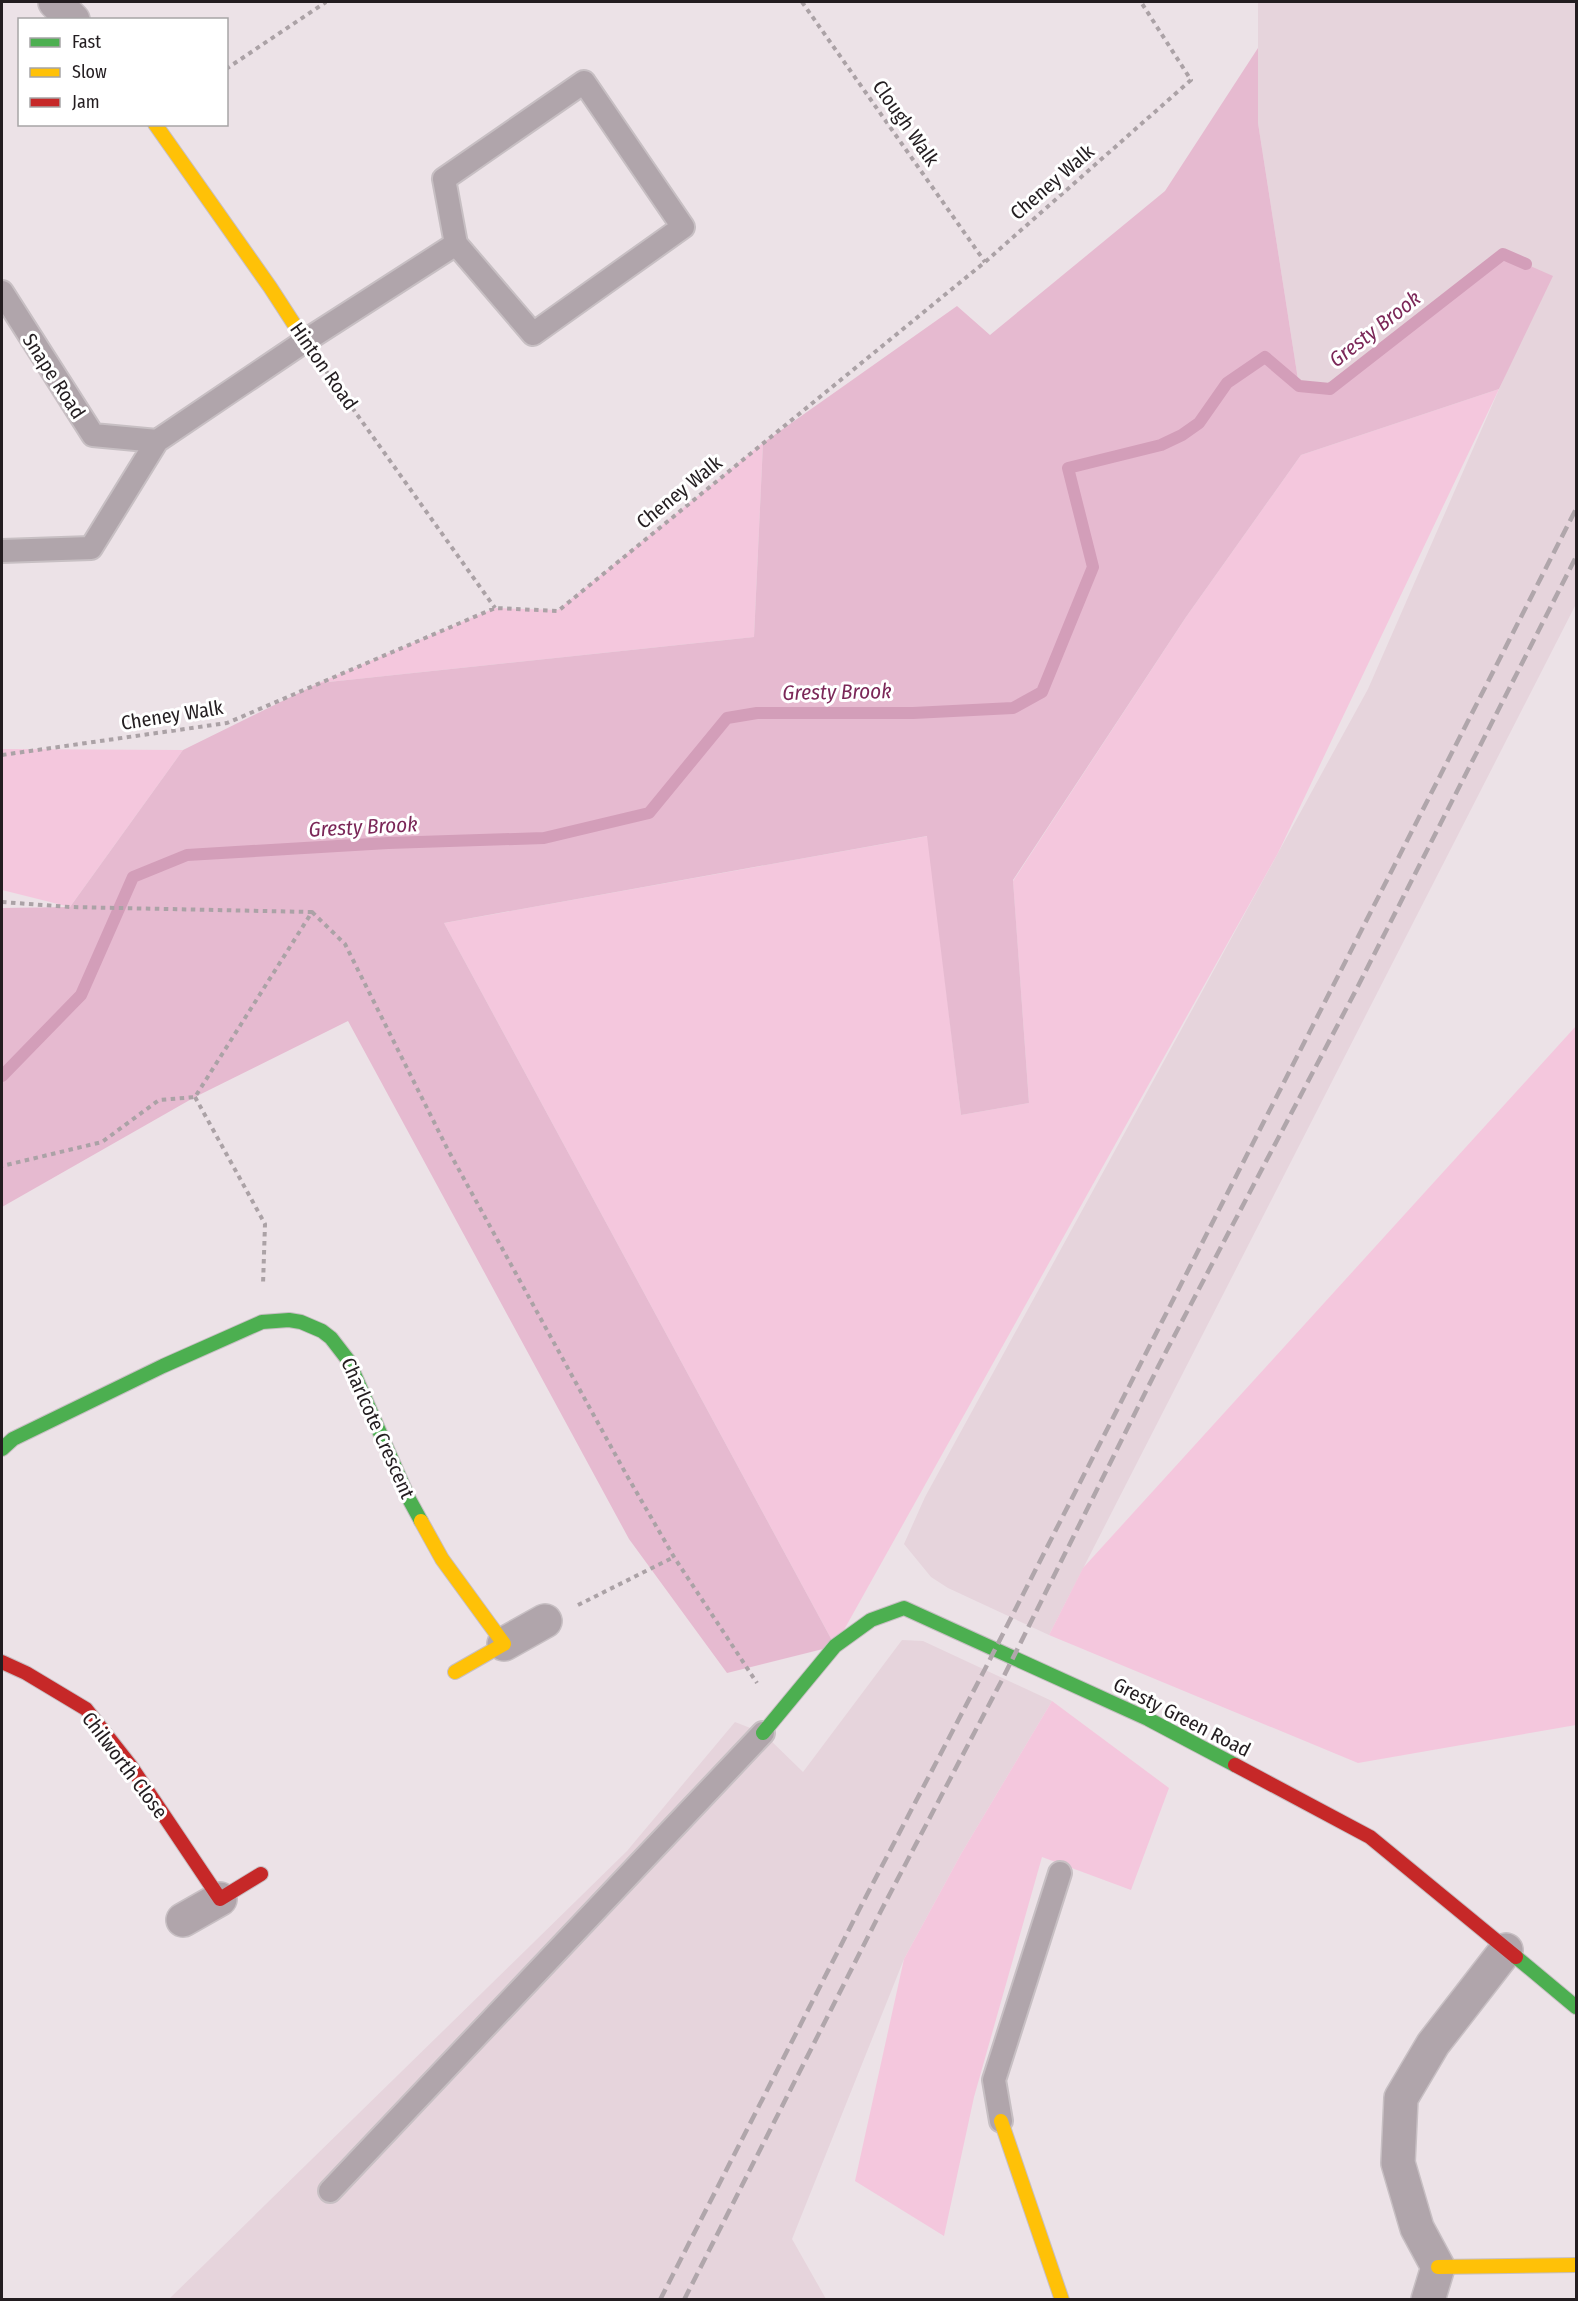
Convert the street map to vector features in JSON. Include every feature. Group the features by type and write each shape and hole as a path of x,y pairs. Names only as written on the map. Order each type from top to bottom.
{"street":[{"path":"55,2 71,18"},
{"name":"Hinton Road","path":"155,126 305,341"},
{"name":"Charlcote Crescent","path":"2,1449 13,1439 163,1366 262,1322 279,1319 312,1324 339,1345 348,1360 409,1499 436,1549 504,1644"},
{"name":"Gresty Green Road","path":"763,1733 835,1646 871,1620 904,1608 1148,1719 1370,1837 1576,2007"},
{"path":"455,1672 545,1621"},
{"name":"Chilworth Close","path":"2,1662 26,1673 86,1709 130,1765 220,1899"},
{"path":"183,1920 261,1874"},
{"path":"1428,2300 1438,2267 1417,2228 1398,2163 1401,2098 1433,2044 1506,1950"},
{"path":"1001,2121 1062,2300"},
{"path":"1438,2267 1576,2265"}],"lane":[{"path":"584,82 683,227 533,334 456,244 444,179 584,82"},
{"path":"2,551 91,548 157,441 305,341 456,244"},
{"name":"Snape Road","path":"2,292 93,435 157,441"},
{"path":"330,2191 763,1733"},
{"path":"1001,2121 994,2080 1060,1874"}],"path":[{"path":"228,68 326,2"},
{"name":"Clough Walk","path":"802,2 985,262"},
{"name":"Cheney Walk","path":"2,755 227,723 495,608 558,610 985,262 1191,80 1141,2"},
{"name":"Hinton Road","path":"305,341 495,608"},
{"path":"2,902 70,907 312,912 345,944 447,1148 674,1557 778,1715"},
{"path":"195,1096 312,912"},
{"path":"2,1166 102,1143 159,1100 195,1096"},
{"path":"195,1096 265,1224 262,1322"},
{"path":"545,1621 674,1557"}],"shaded area":[{"path":"1258,2 1576,2 1576,604 1049,1635 948,1588 931,1577 904,1544 925,1497 1368,689 1532,314 1503,254 1330,389 1299,386 1258,123"},
{"path":"1258,48 1258,123 1299,386 1330,389 1503,254 1553,276 1499,389 1301,455 1186,617 1013,880 1029,1103 961,1115 927,836 444,923 835,1646 727,1673 629,1539 348,1021 195,1097 2,1207 2,908 70,907 183,750 319,683 754,637 763,443 957,306 990,335 1165,191"},
{"path":"1499,389 1278,853 835,1646 444,923 928,836 961,1115 1029,1103 1013,881 1186,617 1301,455"},
{"path":"763,443 754,637 319,683 495,608 558,610"},
{"path":"2,749 183,750 70,907 2,890"},
{"path":"1576,1026 1576,1725 1358,1763 1049,1635 1083,1568"},
{"path":"902,1640 923,1641 1052,1701 961,1854 904,1959 792,2239 826,2299 168,2300 627,1851 735,1722 763,1733 803,1772"},
{"path":"1052,1701 1169,1788 1131,1890 1042,1857 974,2097 944,2236 855,2181 904,1959 961,1854"}],"waterway":[{"name":"Gresty Brook","path":"2,1076 81,995 133,877 187,855 388,843 544,838 649,813 727,718 757,713 913,713 1013,708 1042,692 1093,567 1068,468 1161,445 1182,435 1199,423 1227,383 1265,357 1299,386 1330,389 1503,254 1526,264"}],"railway":[{"path":"660,2300 985,1669 1576,509"},
{"path":"684,2300 883,1907 1003,1678 1159,1365 1355,992 1576,557"}],"traffic: fast":[{"path":"2,1449 13,1439 163,1366 262,1322 289,1320 301,1322 322,1331 331,1338 348,1360 409,1499 421,1521"},
{"path":"763,1733 835,1646 871,1620 904,1608 1148,1719 1235,1765"},
{"path":"1516,1957 1576,2007"}],"traffic: slow":[{"path":"156,126 270,287 305,341"},
{"path":"421,1521 442,1559 504,1644 455,1672"},
{"path":"1001,2121 1062,2300"},
{"path":"1438,2267 1576,2265"}],"traffic: jam":[{"path":"2,1662 26,1673 86,1709 130,1765 220,1899 261,1874"},
{"path":"1235,1765 1370,1837 1516,1957"}]}
